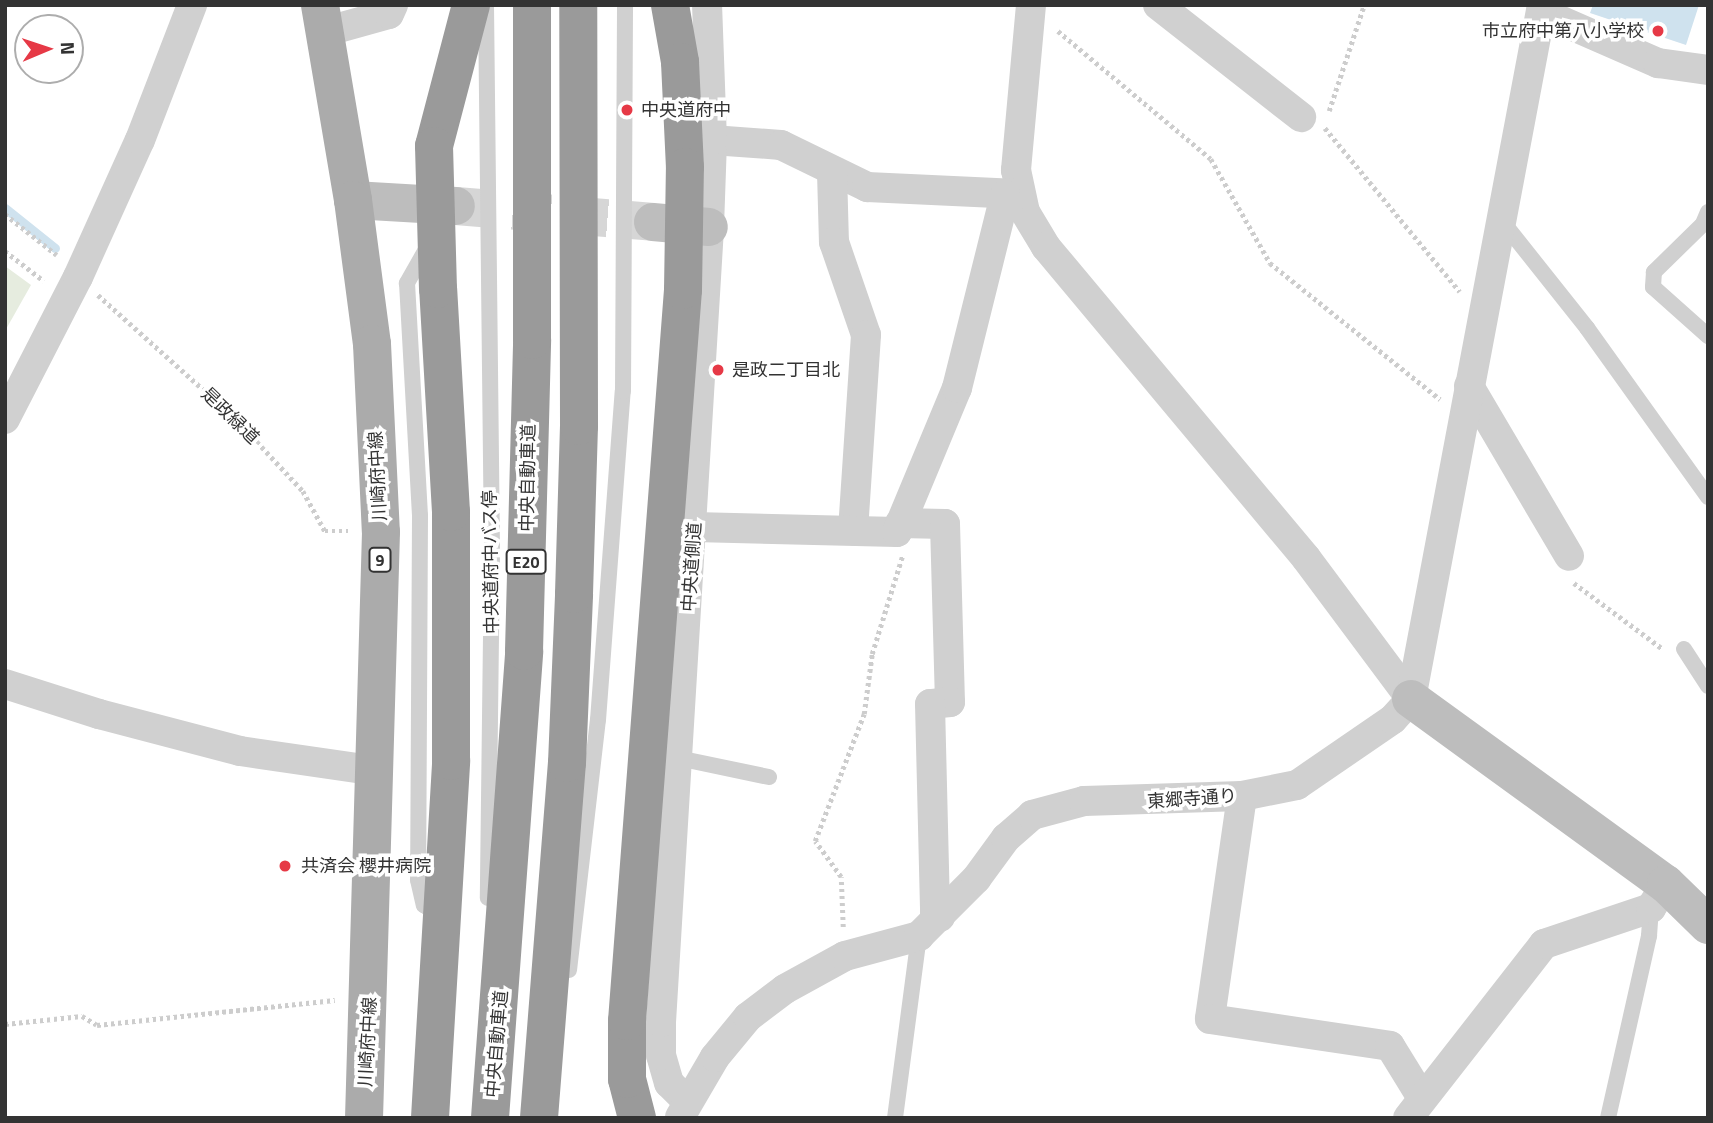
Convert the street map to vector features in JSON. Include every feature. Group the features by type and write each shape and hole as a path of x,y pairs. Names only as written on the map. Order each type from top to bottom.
{"highway":[{"path":"430,1118 444,920 451,761 451,525 438,289 435,146 471,5"},
{"name":"中央自動車道","path":"490,1118 524,651 532,340 532,5"},
{"path":"539,1118 567,763 574,594 579,426 578,5"},
{"path":"637,1118 627,1079 627,1021 683,290 685,167 680,62 670,5"},
{"path":"413,1118 422,958 444,920"}],"main road":[{"name":"川崎府中線","path":"322,19 353,200 372,344 381,532 377,771 364,1118"}],"street":[{"path":"5,419 78,277 140,141 192,5"},
{"path":"322,19 389,14 394,5"},
{"name":"中央道側道","path":"684,1110 669,1083 661,1055 694,527 709,227 712,141 707,5"},
{"path":"1158,5 1301,117"},
{"path":"899,528 957,388 1012,194 1031,6"},
{"path":"1411,699 1542,9 1658,63 1708,70"},
{"path":"712,141 780,145 867,187 1012,194"},
{"path":"832,172 834,242 866,335 853,531"},
{"path":"1012,194 1046,247 1306,558 1411,699 1659,896 1704,910"},
{"path":"353,200 441,205"},
{"path":"653,222 709,227"},
{"path":"1469,386 1569,556"},
{"path":"684,1110 715,1057 748,1017 785,989 845,956 930,926 935,912 930,704 950,702 945,524 853,531 694,527"},
{"path":"5,684 99,715 240,751 377,771"},
{"name":"東郷寺通り","path":"930,926 976,879 1006,838 1032,815 1053,806 1242,796 1297,785 1393,719 1411,699"},
{"path":"1242,796 1210,1018 1390,1046 1415,1108 1544,944 1659,896"}],"lane":[{"name":"中央道府中バス停","path":"482,1118 492,699 486,5"},
{"path":"548,1118 598,720 616,500 627,261 625,5"},
{"path":"441,205 428,247 407,283 420,516 418,880 424,905 444,920"},
{"path":"1708,212 1703,224 1654,272 1653,286 1708,336"},
{"path":"1502,221 1587,328 1708,497"},
{"path":"1684,649 1708,686"},
{"path":"678,758 769,777"},
{"path":"1608,1118 1659,896"},
{"path":"895,1118 930,926"}],"path":[{"path":"1364,5 1324,126 1483,319"},
{"path":"1031,6 1211,159 1270,263 1463,417"},
{"path":"5,214 78,277"},
{"path":"5,251 48,284 42,295"},
{"name":"是政緑道","path":"78,277 233,416 303,491 325,531 381,532"},
{"path":"845,956 841,877 815,841 864,714 872,654 903,562 899,528"},
{"path":"5,1024 82,1016 97,1025 370,997"}],"shaded area":[{"path":"5,266 31,285 5,331"}],"water":[{"path":"1593,5 1699,5 1686,45 1590,13"}],"waterway":[{"path":"5,208 55,248"}],"tunnel":[{"path":"456,206 653,222"}],"place":[{"name":"市立府中第八小学校","path":"1658,31"},
{"name":"中央道府中","path":"627,110"},
{"name":"是政二丁目北","path":"718,370"},
{"name":"共済会 櫻井病院","path":"285,866"}]}
